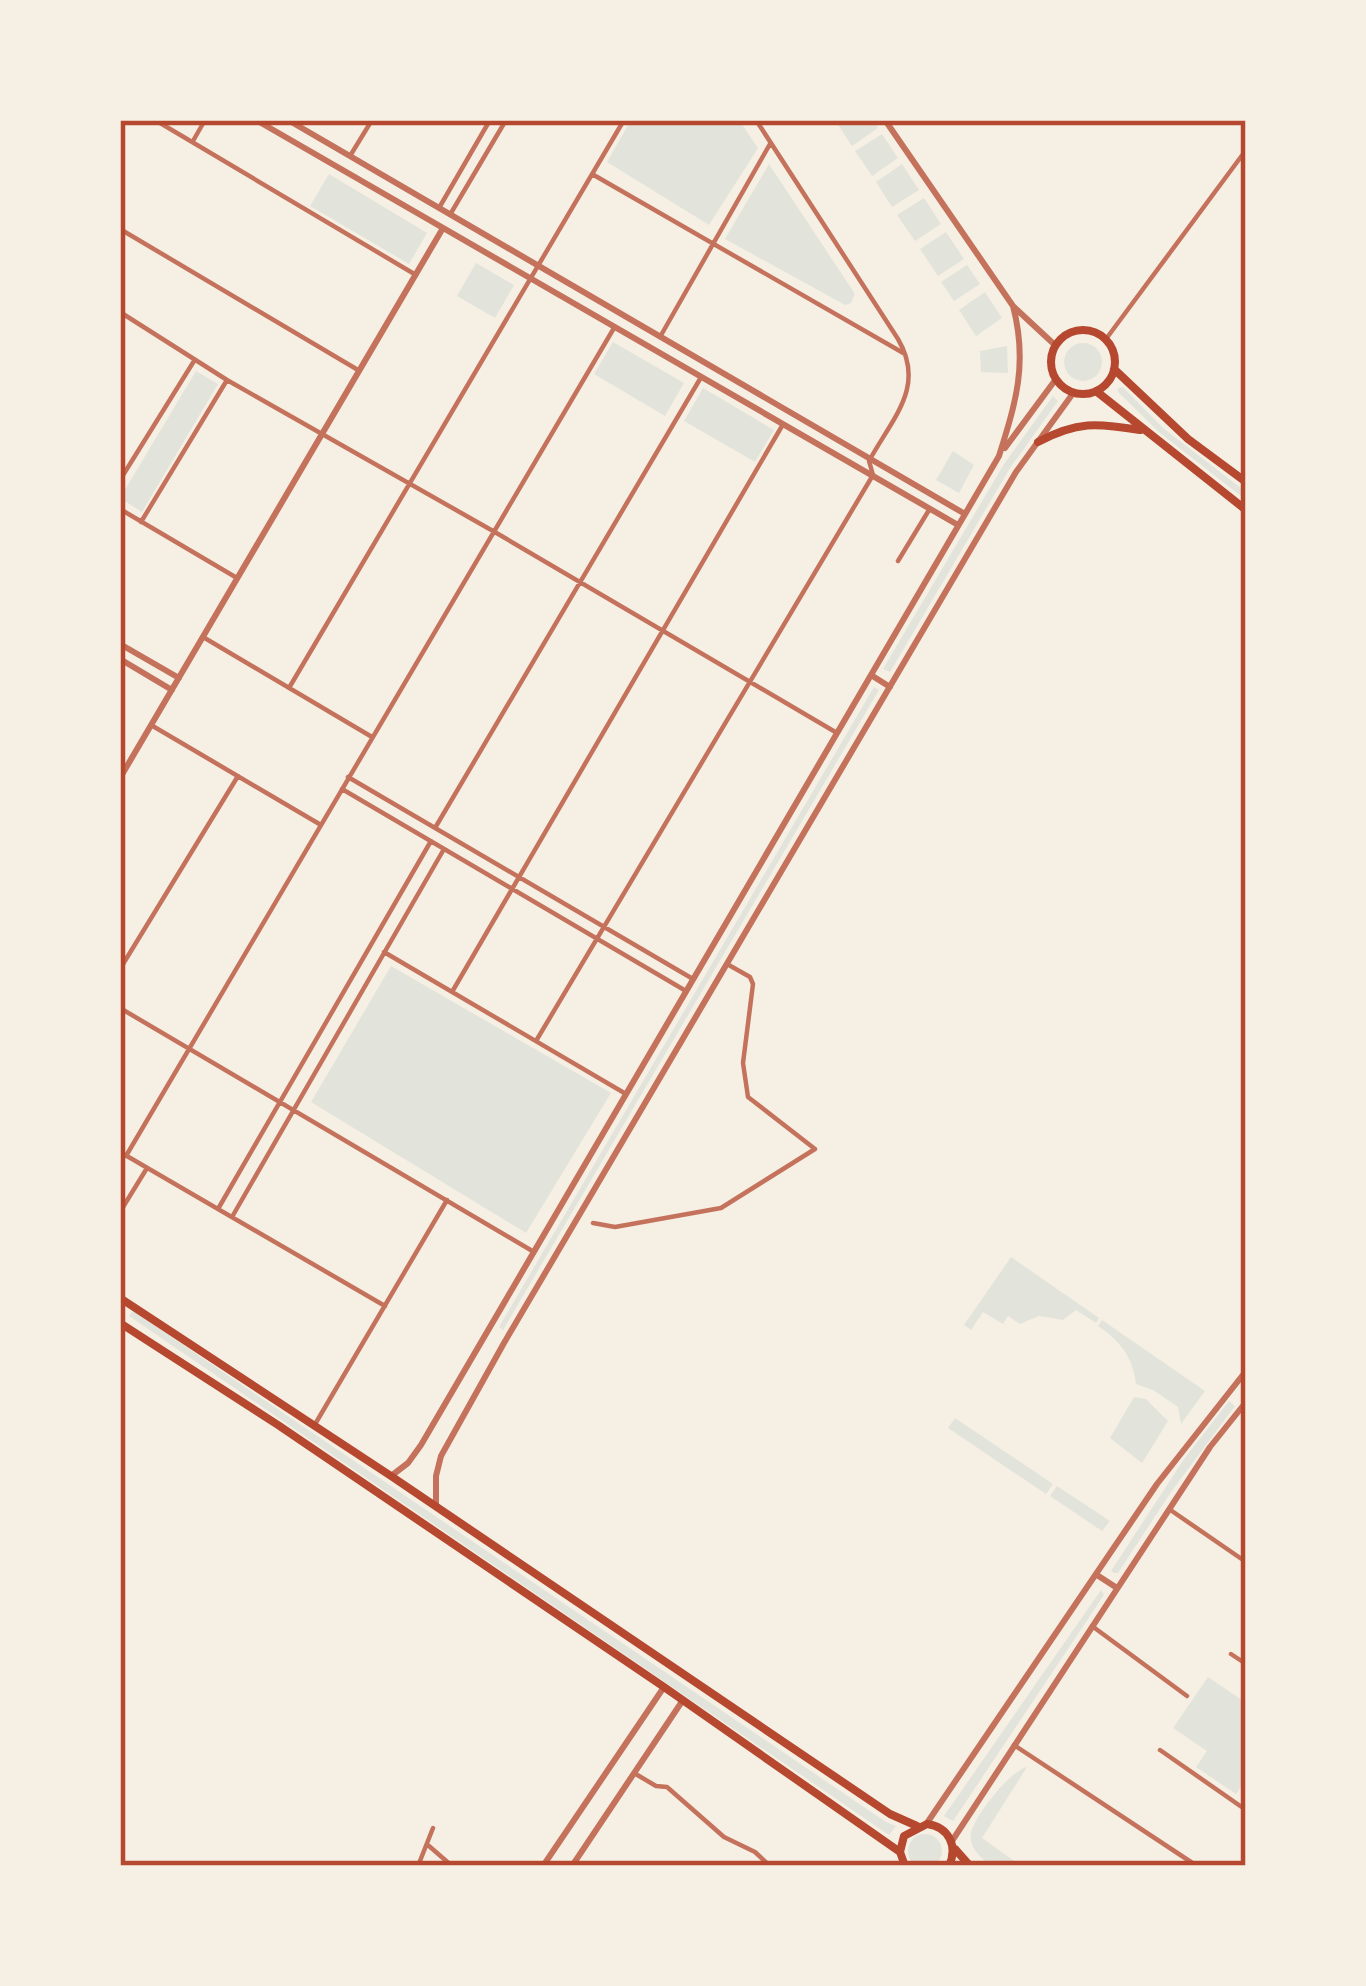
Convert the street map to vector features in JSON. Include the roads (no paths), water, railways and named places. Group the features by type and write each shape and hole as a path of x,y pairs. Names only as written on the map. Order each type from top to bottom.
{"main road":[{"path":"1084,329 1106,339 1114,352 1114,369 1096,391 1074,392 1056,379 1051,362 1056,346 1070,332 1084,329"},
{"path":"1114,369 1188,439 1246,482"},
{"path":"1096,391 1246,509"},
{"path":"1038,442 1066,427 1106,424 1144,430"},
{"path":"121,1299 890,1814 942,1829 970,1866"},
{"path":"120,1323 683,1700 902,1862"},
{"path":"278,1425 288,1409"},
{"path":"902,1862 904,1836 922,1825"},
{"path":"949,1866 952,1845"}],"street":[{"path":"155,120 416,274"},
{"path":"193,142 205,120"},
{"path":"256,120 958,526"},
{"path":"288,120 965,514"},
{"path":"350,156 372,120"},
{"path":"439,208 490,120"},
{"path":"451,214 506,120"},
{"path":"289,688 624,120"},
{"path":"536,1041 873,476 869,461 908,391 912,373 908,356 756,120"},
{"path":"885,120 1013,306 1056,346"},
{"path":"659,337 770,143"},
{"path":"1106,339 1246,150"},
{"path":"592,174 908,356"},
{"path":"120,778 443,228"},
{"path":"120,230 360,372"},
{"path":"999,456 1019,392 1021,336 1013,306"},
{"path":"120,312 226,380 837,733"},
{"path":"385,1306 123,1154 614,328"},
{"path":"120,480 194,361"},
{"path":"435,828 700,379"},
{"path":"391,1476 417,1451 999,456 1056,379"},
{"path":"141,522 226,380"},
{"path":"436,1506 441,1456 504,1343 890,687 1038,442 1074,392"},
{"path":"452,992 782,426"},
{"path":"898,561 930,508"},
{"path":"120,509 237,578"},
{"path":"202,637 372,736"},
{"path":"120,644 178,678"},
{"path":"120,659 172,689"},
{"path":"871,675 890,687"},
{"path":"151,725 320,825"},
{"path":"120,969 238,776"},
{"path":"348,777 693,979"},
{"path":"342,789 686,991"},
{"path":"218,1209 431,841"},
{"path":"232,1217 444,849"},
{"path":"384,952 626,1094"},
{"path":"593,1222 615,1227 721,1208 814,1149 748,1097 743,1063 754,984 727,964"},
{"path":"120,1008 533,1252"},
{"path":"120,1212 147,1168"},
{"path":"314,1426 446,1200"},
{"path":"486,1334 504,1343"},
{"path":"922,1825 1156,1484 1246,1370"},
{"path":"952,1845 1169,1509 1246,1401 1231,1388"},
{"path":"1169,1509 1246,1562"},
{"path":"1096,1575 1117,1588"},
{"path":"1092,1626 1187,1696"},
{"path":"1231,1654 1246,1664"},
{"path":"543,1866 664,1687"},
{"path":"572,1866 683,1700"},
{"path":"1014,1745 1197,1866"},
{"path":"1160,1750 1246,1810"},
{"path":"634,1773 656,1786 667,1786 724,1837 755,1852 770,1866"},
{"path":"418,1866 433,1828"},
{"path":"427,1845 452,1866"}]}
